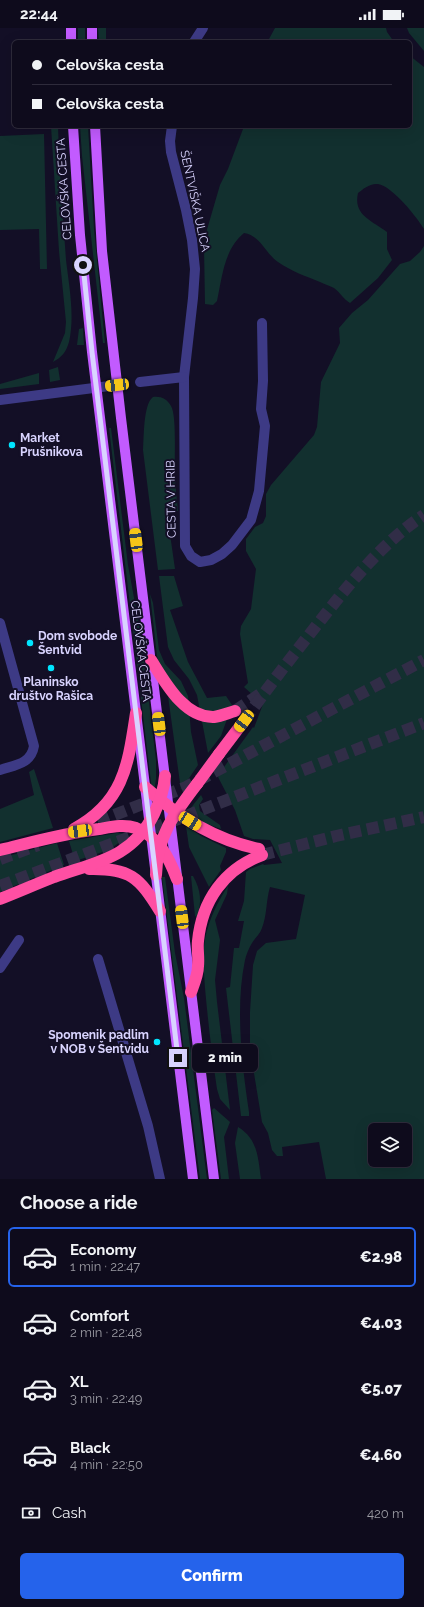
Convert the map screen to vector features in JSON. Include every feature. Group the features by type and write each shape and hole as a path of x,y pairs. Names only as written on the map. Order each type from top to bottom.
{"highway":[{"path":"151,660 166,684 190,710 205,716 221,716 235,710"},
{"path":"61,835 95,816 120,784 128,762 136,713"},
{"path":"0,899 120,853 148,830 197,784 244,721"},
{"path":"156,875 156,862 169,810 163,790 165,776"},
{"path":"145,787 169,810 204,830 256,852 224,878 212,895 204,913 198,941 199,967 191,992"},
{"path":"0,850 61,835 121,826 132,827 148,830 160,845 172,866 177,879"},
{"path":"72,871 115,869 131,876 145,888 160,911"}],"main road":[{"path":"71,28 71,40"},
{"path":"92,28 92,40"},
{"name":"CELOVŠKA CESTA","path":"74,128 80,236 96,388 145,787 148,830 156,875 193,1179"},
{"name":"CELOVŠKA CESTA","path":"95,128 102,251 165,776"},
{"path":"169,810 214,1179"}],"street":[{"path":"195,40 203,28"},
{"name":"ŠENTVIŠKA ULICA","path":"172,128 170,152 188,217 195,269 194,298 184,377"},
{"name":"CESTA V HRIB","path":"184,377 185,546 190,556 200,562 212,560 232,545 251,520 257,499 265,426 261,409 263,382 262,323"},
{"path":"140,382 184,377"},
{"path":"0,400 117,385"},
{"path":"0,622 34,746 33,753 25,761 0,770"},
{"path":"0,968 19,940"},
{"path":"98,959 148,1126 160,1179"}],"green space":[{"path":"78,28 85,28 85,40 78,40"},
{"path":"98,28 106,28 106,40 99,40"},
{"path":"275,28 386,28 393,40 267,40"},
{"path":"407,28 424,28 424,51 409,33"},
{"path":"412,58 424,67 424,229 410,210 390,190 378,184 369,185 358,193 358,207 369,220 387,232 387,249 392,260 378,278 350,303 345,300 334,288 298,273 278,262 255,237 244,233 237,240 228,255 222,274 217,301 213,305 205,304 204,247 206,233 220,185 228,169 243,129 412,128"},
{"path":"51,128 58,128 60,176 71,311 71,332 68,346 63,354 53,362 65,333 66,322 59,251"},
{"path":"80,128 88,128 94,229 105,343 103,343"},
{"path":"44,134 47,269 40,269 39,229 0,230 0,136"},
{"path":"424,246 424,1179 326,1179 319,1142 282,1147 283,1156 277,1156 272,1150 268,1133 262,1122 250,1049 250,1012 253,965 257,951 266,943 296,939 305,895 270,887 264,923 247,954 242,978 240,1016 242,1056 249,1116 241,1116 226,988 230,987 234,948 239,948 244,921 238,921 244,901 246,872 263,864 282,863 270,840 253,839 244,836 235,810 218,777 222,772 222,766 224,767 253,727 254,728 263,704 244,687 248,683 240,634 241,626 251,609 256,569 246,551 246,539 255,527 263,523 266,516 266,494 271,485 314,435 317,427 321,382 340,343 339,328 352,313 368,300 400,264 410,261"},
{"path":"83,328 84,345 77,345 79,329"},
{"path":"58,367 60,380 50,382 49,370"},
{"path":"39,373 39,384 0,389 0,384"},
{"path":"153,397 159,397 166,400 173,411 175,438 175,479 178,511 167,513 175,569 158,570 143,450 147,407"},
{"path":"109,428 111,428 128,565 141,636 156,760 154,792 152,791"},
{"path":"159,576 174,576 183,606 170,610 188,662 207,698 226,696 232,705 221,736 208,753 197,695 189,679 174,660 168,647"},
{"path":"150,594 153,603 159,650 165,664 181,681 188,696 191,732 198,765 181,790 168,696 157,656"},
{"path":"34,769 53,828 0,842 0,809 34,795 29,772"},
{"path":"201,795 203,799 199,805 200,811 220,825 221,829 205,823 190,813 190,809"},
{"path":"186,826 201,836 226,848 226,852 220,866 221,870 209,887 189,847"},
{"path":"117,833 127,834 128,836 109,850 75,861 69,841"},
{"path":"57,843 64,865 0,892 0,858"},
{"path":"191,876 193,876 196,881 200,896 200,906 197,917 195,916"},
{"path":"162,877 165,877 175,953 184,998 207,1179 200,1179"},
{"path":"228,886 227,894 215,920 220,940 215,980 230,1110 220,1099 217,1089 207,1013 203,957 205,939 211,918"},
{"path":"214,1108 230,1122 224,1137 229,1179 221,1179 212,1110"},
{"path":"238,1127 250,1137 253,1143 258,1156 261,1179 240,1179 235,1143"}],"tunnel":[{"path":"244,721 291,658 355,578 394,538 424,515"},
{"path":"81,828 186,787 424,660"},
{"path":"235,711 260,694"},
{"path":"0,886 186,816 424,723"},
{"path":"262,855 336,836 424,817"},
{"path":"0,859 38,845"}],"place":[{"name":"Market Prušnikova","path":"12,445"},
{"name":"Dom svobode Šentvid","path":"30,643"},
{"name":"Planinsko društvo Rašica","path":"51,668"},
{"name":"Spomenik padlim v NOB v Šentvidu","path":"157,1042"}],"route":[{"path":"83,265 100,420 178,1058"}]}
